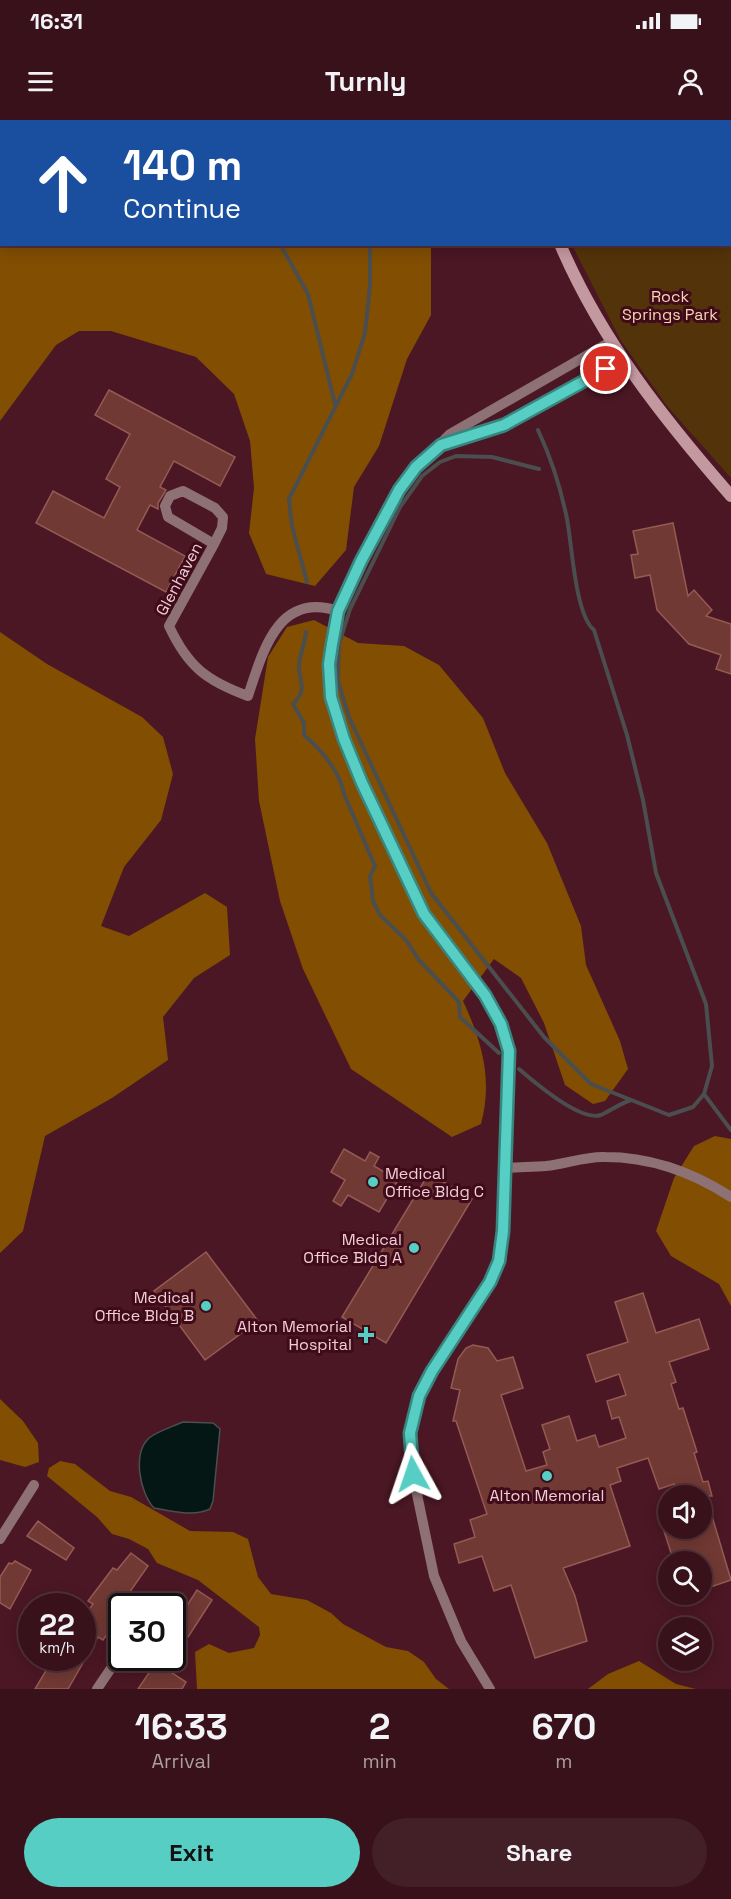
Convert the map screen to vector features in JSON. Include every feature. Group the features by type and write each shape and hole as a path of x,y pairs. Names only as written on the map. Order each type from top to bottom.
{"main road":[{"path":"561,246 610,342 622,360 680,438 731,496"}],"street":[{"path":"490,1689 461,1641 434,1576 413,1474 410,1433 416,1406 427,1379 499,1261 503,1218 509,1051 501,1024 485,995 424,914 344,739 331,697 329,664 338,611 361,561 399,490 416,467 450,434 610,342"},
{"path":"441,445 504,425 622,360"},
{"name":"Glenhaven","path":"214,544 168,517 165,506 170,496 183,491 220,513 224,522 214,544 169,626 183,653 198,671 217,684 248,696 260,661 282,621 296,610 312,606 338,611"},
{"path":"505,1168 547,1166 604,1157 636,1160 668,1167 695,1177 731,1197"},
{"path":"0,1539 34,1485"},
{"path":"97,1689 109,1671"}],"green space":[{"name":"Rock Springs Park","path":"573,246 731,246 731,478 667,406 621,341"}],"shaded area":[{"path":"0,246 431,246 431,315 407,359 379,446 354,487 346,550 315,586 266,574 249,533 254,488 250,441 234,394 196,357 111,331 79,331 56,345 0,421"},
{"path":"314,620 358,643 404,646 439,665 483,718 505,773 547,843 581,926 586,965 620,1041 628,1069 605,1101 593,1104 565,1085 544,1023 521,978 494,959 463,1001 476,1031 484,1061 486,1092 481,1124 452,1137 351,1069 303,969 280,901 259,801 255,739 268,657 287,627"},
{"path":"0,632 47,664 142,717 163,737 173,774 161,820 124,867 101,926 129,936 205,893 227,907 230,955 194,978 163,1017 168,1060 112,1098 45,1136 23,1231 0,1253"},
{"path":"715,1136 731,1139 731,1306 719,1284 671,1256 656,1231 674,1178 694,1146"},
{"path":"0,1399 23,1421 38,1443 39,1462 25,1467 0,1460"},
{"path":"183,1422 213,1423 220,1429 213,1501 210,1509 196,1513 154,1508 145,1493 140,1473 141,1454 149,1438"},
{"path":"60,1461 75,1464 110,1491 131,1497 190,1531 233,1532 248,1539 258,1577 271,1594 307,1600 331,1613 343,1624 386,1647 408,1651 424,1662 436,1679 449,1689 197,1689 195,1652 209,1644 229,1653 254,1648 260,1635 259,1627 198,1580 157,1563 148,1549 129,1539 112,1534 97,1517 47,1476 49,1468"},
{"path":"639,1661 676,1684 696,1689 588,1689 608,1674"}],"building":[{"path":"109,390 235,457 220,486 174,461 160,487 166,490 158,503 158,509 150,505 137,530 185,556 166,592 36,523 53,491 104,518 120,487 106,479 130,434 95,415"},
{"path":"673,523 688,596 694,590 712,610 706,616 731,624 731,674 716,669 721,655 689,644 657,610 650,575 635,578 631,555 638,554 633,531"},
{"name":"Medical Office Bldg C","path":"344,1149 365,1161 370,1152 379,1157 374,1166 398,1180 379,1212 348,1195 341,1206 333,1201 345,1180 331,1172"},
{"name":"Medical Office Bldg A","path":"429,1173 472,1199 386,1343 342,1317"},
{"name":"Medical Office Bldg B","path":"206,1252 258,1321 205,1360 154,1291"},
{"name":"Alton Memorial","path":"643,1293 656,1333 699,1319 709,1349 669,1362 676,1382 671,1384 679,1409 683,1408 697,1452 694,1453 703,1482 708,1481 709,1485 674,1484 658,1486 648,1458 617,1468 621,1481 610,1485 630,1546 563,1568 575,1596 587,1641 535,1658 511,1585 494,1591 482,1556 459,1563 454,1544 475,1537 470,1520 487,1514 456,1421 453,1421 460,1390 451,1388 458,1359 466,1348 473,1345 488,1348 497,1361 513,1357 523,1388 501,1395 526,1471 547,1465 543,1452 550,1449 542,1425 569,1416 577,1441 595,1435 599,1447 626,1438 619,1417 612,1419 607,1401 626,1395 619,1374 596,1382 587,1355 628,1342 615,1302"},
{"name":"Alton Memorial","path":"712,1516 731,1580 712,1587 712,1551 670,1551 667,1539 712,1539"},
{"path":"38,1521 74,1548 66,1560 27,1536"},
{"path":"131,1553 148,1566 129,1593 108,1593 108,1633 103,1640 98,1637 96,1640 96,1593 94,1593 113,1568 117,1570"},
{"path":"15,1561 31,1570 10,1609 0,1603 0,1577 9,1563 12,1564"},
{"path":"197,1590 212,1600 186,1640 186,1607"},
{"path":"46,1671 78,1671 68,1689 35,1689"},
{"path":"150,1671 169,1671 186,1682 182,1689 138,1689"}],"waterway":[{"path":"281,246 308,294 335,404"},
{"path":"307,582 292,526 289,499 352,374 365,333 370,286 370,246"},
{"path":"538,430 562,496 582,610 594,630 627,735 643,800 656,873 706,1004 712,1066 704,1094 693,1107 669,1115 591,1084 544,1037 431,893 349,717 338,681 339,644 350,609 400,507 422,476 440,462 456,456 492,457 539,469"},
{"path":"306,632 299,665 302,689 293,704 304,723 304,735 317,747 334,770 375,866 370,876 373,901 380,915 406,940 419,960 459,1002 460,1017 499,1053"},
{"path":"519,1069 570,1107 592,1116 601,1115 631,1100"},
{"path":"704,1094 731,1130"}],"place":[{"name":"Medical Office Bldg C","path":"373,1182"},
{"name":"Medical Office Bldg A","path":"414,1248"},
{"name":"Medical Office Bldg B","path":"206,1306"},
{"name":"Alton Memorial Hospital","path":"366,1335"},
{"name":"Alton Memorial","path":"547,1476"}],"route":[{"path":"413,1474 410,1433 412,1416 419,1396 455,1334 490,1282 499,1261 503,1231 509,1051 501,1024 485,995 460,965 424,914 362,783 344,739 331,697 329,664 335,624 338,611 361,561 399,490 416,467 441,445 504,425 606,369"}]}
